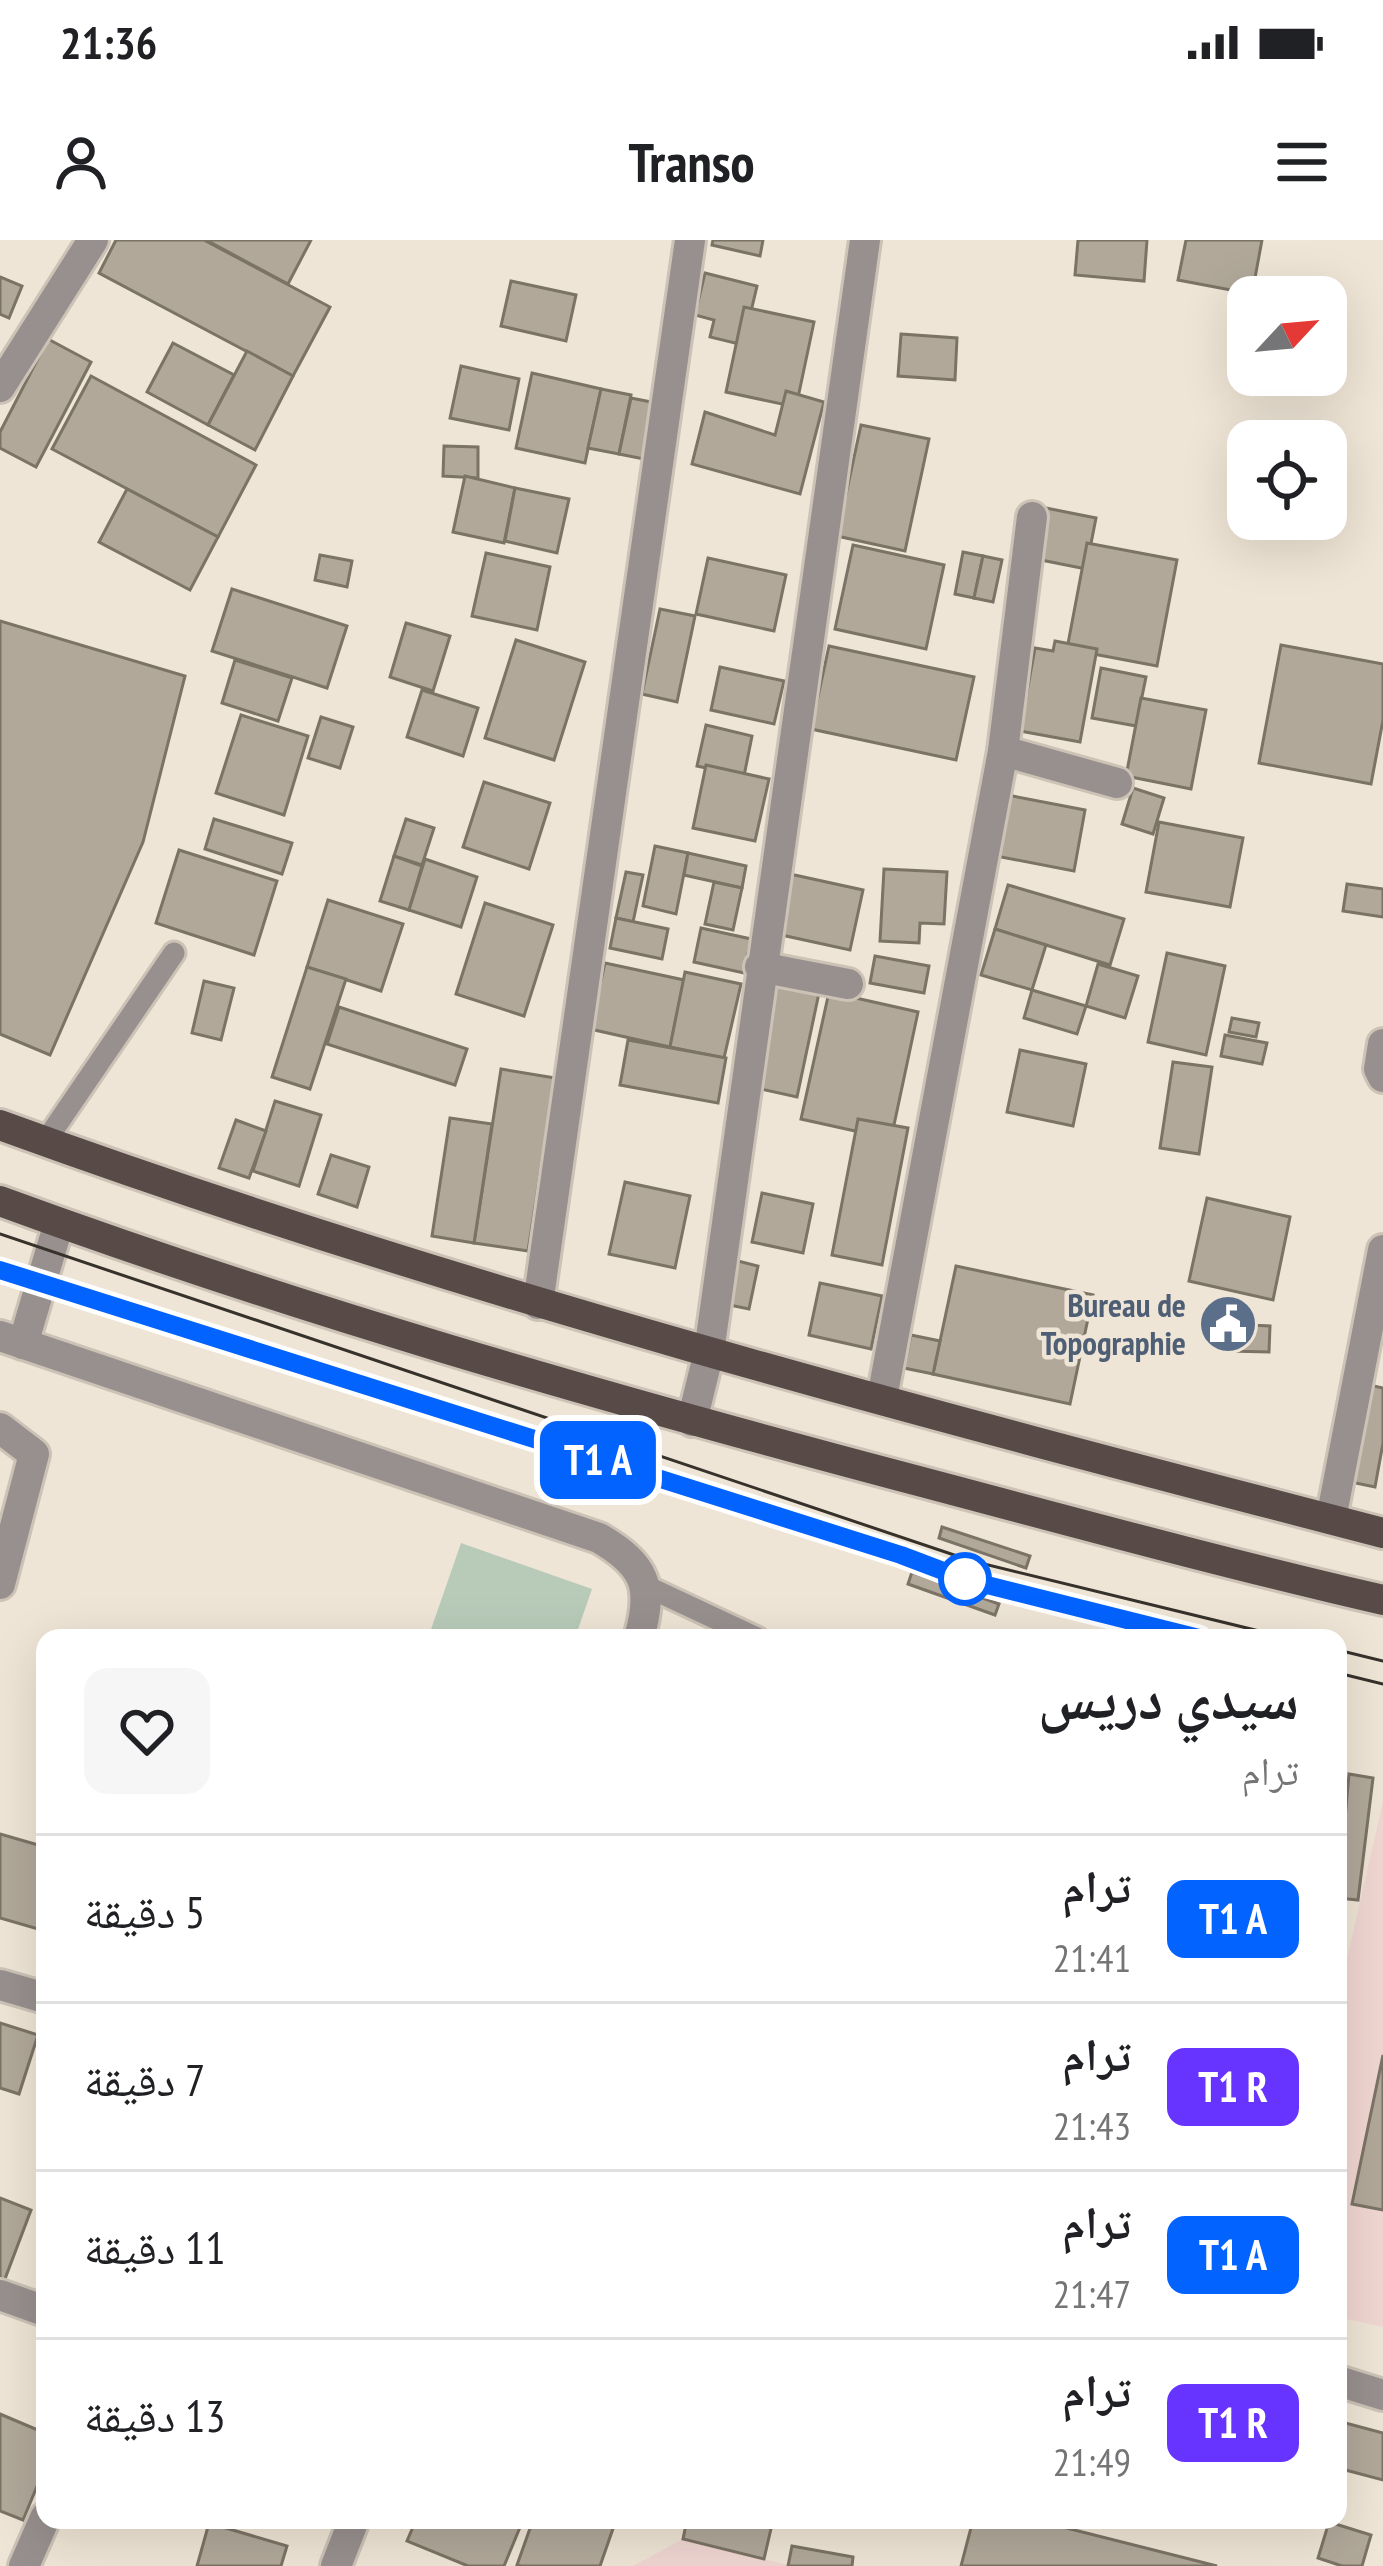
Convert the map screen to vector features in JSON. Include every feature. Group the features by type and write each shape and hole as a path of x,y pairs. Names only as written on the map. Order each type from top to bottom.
{"main road":[{"path":"0,1126 82,1158 538,1304 1081,1456 1383,1533"},
{"path":"0,1201 150,1256 692,1421 1383,1600"}],"street":[{"path":"0,387 93,240"},
{"path":"538,1304 690,240"},
{"path":"692,1421 709,1352 865,240"},
{"path":"882,1398 1003,751 1032,518"},
{"path":"1003,751 1117,783"},
{"path":"760,967 848,984"},
{"path":"1383,1044 1379,1069 1383,1077"},
{"path":"59,1222 7,1341 599,1538 631,1556 646,1586 642,1629"},
{"path":"1331,1520 1383,1250"},
{"path":"0,1428 34,1454 0,1584"},
{"path":"0,1985 36,1995"},
{"path":"0,2295 36,2309"},
{"path":"1347,2384 1383,2395"},
{"path":"24,2566 40,2529"},
{"path":"336,2566 351,2529"}],"lane":[{"path":"45,1142 174,953"},
{"path":"646,1586 738,1629"}],"shaded area":[{"path":"1383,1801 1383,2327 1347,2319 1347,1959"},
{"path":"683,2539 792,2566 633,2566"}],"green space":[{"path":"461,1543 592,1589 578,1629 431,1629"}],"building":[{"path":"116,240 204,240 330,307 293,376 99,273"},
{"path":"206,240 311,240 288,284"},
{"path":"713,240 763,240 760,256 712,245"},
{"path":"1078,240 1147,240 1144,281 1075,275"},
{"path":"1186,240 1262,240 1255,276 1227,276 1227,289 1178,280"},
{"path":"705,273 757,286 743,345 710,337 714,320 695,315"},
{"path":"0,277 22,286 9,318 0,314"},
{"path":"511,281 576,295 566,341 501,326"},
{"path":"744,307 814,322 796,407 726,392"},
{"path":"901,334 957,338 955,380 898,376"},
{"path":"48,339 91,362 36,467 0,448 0,432"},
{"path":"173,343 234,375 208,425 147,392"},
{"path":"247,351 293,376 255,450 208,425"},
{"path":"461,366 519,379 509,430 450,418"},
{"path":"532,373 601,389 585,463 516,448"},
{"path":"91,376 256,465 218,537 52,449"},
{"path":"601,389 631,395 619,454 588,448"},
{"path":"786,391 824,402 800,494 692,464 705,412 775,435"},
{"path":"631,398 656,403 644,459 619,454"},
{"path":"861,425 929,439 905,551 837,536"},
{"path":"444,446 478,447 478,478 443,476"},
{"path":"465,476 515,488 504,543 453,532"},
{"path":"515,488 569,499 557,553 505,541"},
{"path":"127,489 218,537 190,590 99,542"},
{"path":"1041,507 1096,518 1086,569 1031,558"},
{"path":"1087,543 1177,560 1157,666 1067,649"},
{"path":"853,545 944,565 926,649 835,629"},
{"path":"963,552 983,556 974,598 955,594"},
{"path":"486,553 550,567 537,630 472,616"},
{"path":"320,555 352,561 347,587 315,580"},
{"path":"983,556 1002,560 993,602 974,598"},
{"path":"708,558 786,575 774,631 696,614"},
{"path":"232,589 347,626 327,688 212,651"},
{"path":"660,609 695,616 677,702 642,694"},
{"path":"0,621 185,676 143,842 50,1055 0,1034"},
{"path":"406,623 450,636 433,691 390,677"},
{"path":"516,640 585,662 554,760 485,738"},
{"path":"1055,641 1097,649 1080,742 1020,731 1035,648 1053,651"},
{"path":"1281,645 1383,664 1383,720 1371,784 1259,763"},
{"path":"829,646 974,677 956,760 811,729"},
{"path":"235,660 292,678 278,721 222,703"},
{"path":"720,667 784,681 774,724 711,710"},
{"path":"1101,668 1146,677 1136,726 1092,718"},
{"path":"422,690 478,708 463,756 407,737"},
{"path":"1141,698 1206,710 1191,789 1126,776"},
{"path":"241,715 308,736 284,815 216,793"},
{"path":"321,717 353,727 340,768 308,758"},
{"path":"706,725 752,736 744,776 697,766"},
{"path":"706,765 769,779 755,841 693,828"},
{"path":"484,782 550,803 529,869 463,847"},
{"path":"1133,788 1164,798 1153,834 1122,824"},
{"path":"1002,794 1085,810 1074,871 991,855"},
{"path":"214,819 292,843 282,874 205,849"},
{"path":"406,819 434,828 422,865 394,856"},
{"path":"1159,822 1243,838 1230,907 1146,892"},
{"path":"655,846 688,853 676,914 643,906"},
{"path":"179,850 277,881 254,955 156,923"},
{"path":"688,853 746,866 742,888 684,875"},
{"path":"394,856 422,866 409,910 380,901"},
{"path":"425,859 477,877 461,927 409,910"},
{"path":"884,869 947,872 944,924 920,923 919,943 880,941"},
{"path":"626,872 643,875 633,922 616,918"},
{"path":"790,874 863,890 850,950 777,934"},
{"path":"714,882 742,888 733,930 705,924"},
{"path":"1347,884 1383,889 1383,917 1343,911"},
{"path":"1008,885 1124,919 1110,965 995,929"},
{"path":"328,900 403,924 381,991 307,967"},
{"path":"485,903 553,925 524,1016 456,994"},
{"path":"616,918 668,929 662,959 610,948"},
{"path":"701,928 751,939 744,973 694,962"},
{"path":"995,929 1046,945 1032,990 981,975"},
{"path":"1167,953 1225,966 1206,1055 1148,1042"},
{"path":"875,956 929,966 924,993 870,983"},
{"path":"605,963 684,980 670,1047 590,1029"},
{"path":"1098,964 1138,976 1125,1018 1086,1006"},
{"path":"307,967 346,979 310,1089 272,1077"},
{"path":"685,972 741,984 724,1058 670,1047"},
{"path":"204,981 234,988 221,1040 192,1033"},
{"path":"774,983 819,993 797,1097 752,1087"},
{"path":"1032,990 1086,1006 1077,1034 1024,1018"},
{"path":"829,992 918,1012 891,1139 801,1119"},
{"path":"339,1007 467,1049 455,1085 327,1044"},
{"path":"1232,1018 1259,1023 1256,1037 1229,1032"},
{"path":"1225,1035 1267,1043 1262,1064 1221,1056"},
{"path":"628,1040 726,1058 718,1103 620,1085"},
{"path":"1020,1050 1086,1064 1073,1126 1007,1112"},
{"path":"1173,1062 1212,1067 1199,1154 1160,1148"},
{"path":"501,1069 555,1078 528,1251 474,1243"},
{"path":"275,1101 321,1115 299,1186 253,1171"},
{"path":"450,1118 492,1124 474,1243 432,1236"},
{"path":"858,1119 908,1128 882,1265 832,1255"},
{"path":"236,1120 266,1131 249,1178 219,1168"},
{"path":"331,1155 369,1167 357,1207 318,1194"},
{"path":"625,1182 690,1196 675,1268 609,1254"},
{"path":"762,1193 813,1204 803,1253 752,1242"},
{"path":"1207,1198 1290,1217 1273,1300 1189,1281"},
{"path":"734,1260 758,1266 749,1309 725,1304"},
{"path":"956,1266 1093,1295 1070,1404 933,1374"},
{"path":"820,1283 882,1296 871,1349 809,1335"},
{"path":"1228,1324 1270,1326 1269,1352 1228,1351"},
{"path":"911,1335 940,1341 933,1374 904,1368"},
{"path":"1365,1384 1383,1388 1383,1443 1375,1487 1346,1481"},
{"path":"942,1527 1030,1556 1026,1568 939,1538"},
{"path":"912,1572 999,1604 995,1615 908,1584"},
{"path":"1349,1774 1373,1778 1358,1900 1347,1899"},
{"path":"0,1834 36,1844 36,1928 0,1918"},
{"path":"0,2023 36,2034 36,2041 19,2094 0,2088"},
{"path":"1383,2055 1383,2210 1352,2204"},
{"path":"0,2198 31,2210 3,2284 0,2283"},
{"path":"0,2414 36,2429 36,2489 23,2520 0,2511"},
{"path":"1347,2423 1383,2433 1383,2480 1347,2470"},
{"path":"1347,2528 1371,2535 1362,2566 1318,2558 1327,2529"},
{"path":"207,2529 229,2529 287,2546 281,2566 197,2566"},
{"path":"412,2529 519,2529 504,2566 468,2566 407,2541"},
{"path":"530,2529 613,2529 600,2566 517,2565"},
{"path":"685,2529 771,2529 764,2559 683,2539"},
{"path":"971,2529 1071,2529 1217,2566 961,2566"},
{"path":"792,2546 853,2557 852,2566 788,2566"}],"tram line":[{"path":"0,1234 972,1561 1251,1629"},
{"path":"0,1270 901,1555 967,1580 1163,1629"},
{"path":"0,1270 901,1555 967,1580 1163,1629"},
{"path":"1347,1652 1383,1661"},
{"path":"1347,1675 1383,1684"}],"place":[{"name":"Bureau de Topographie","path":"1228,1324"}]}
